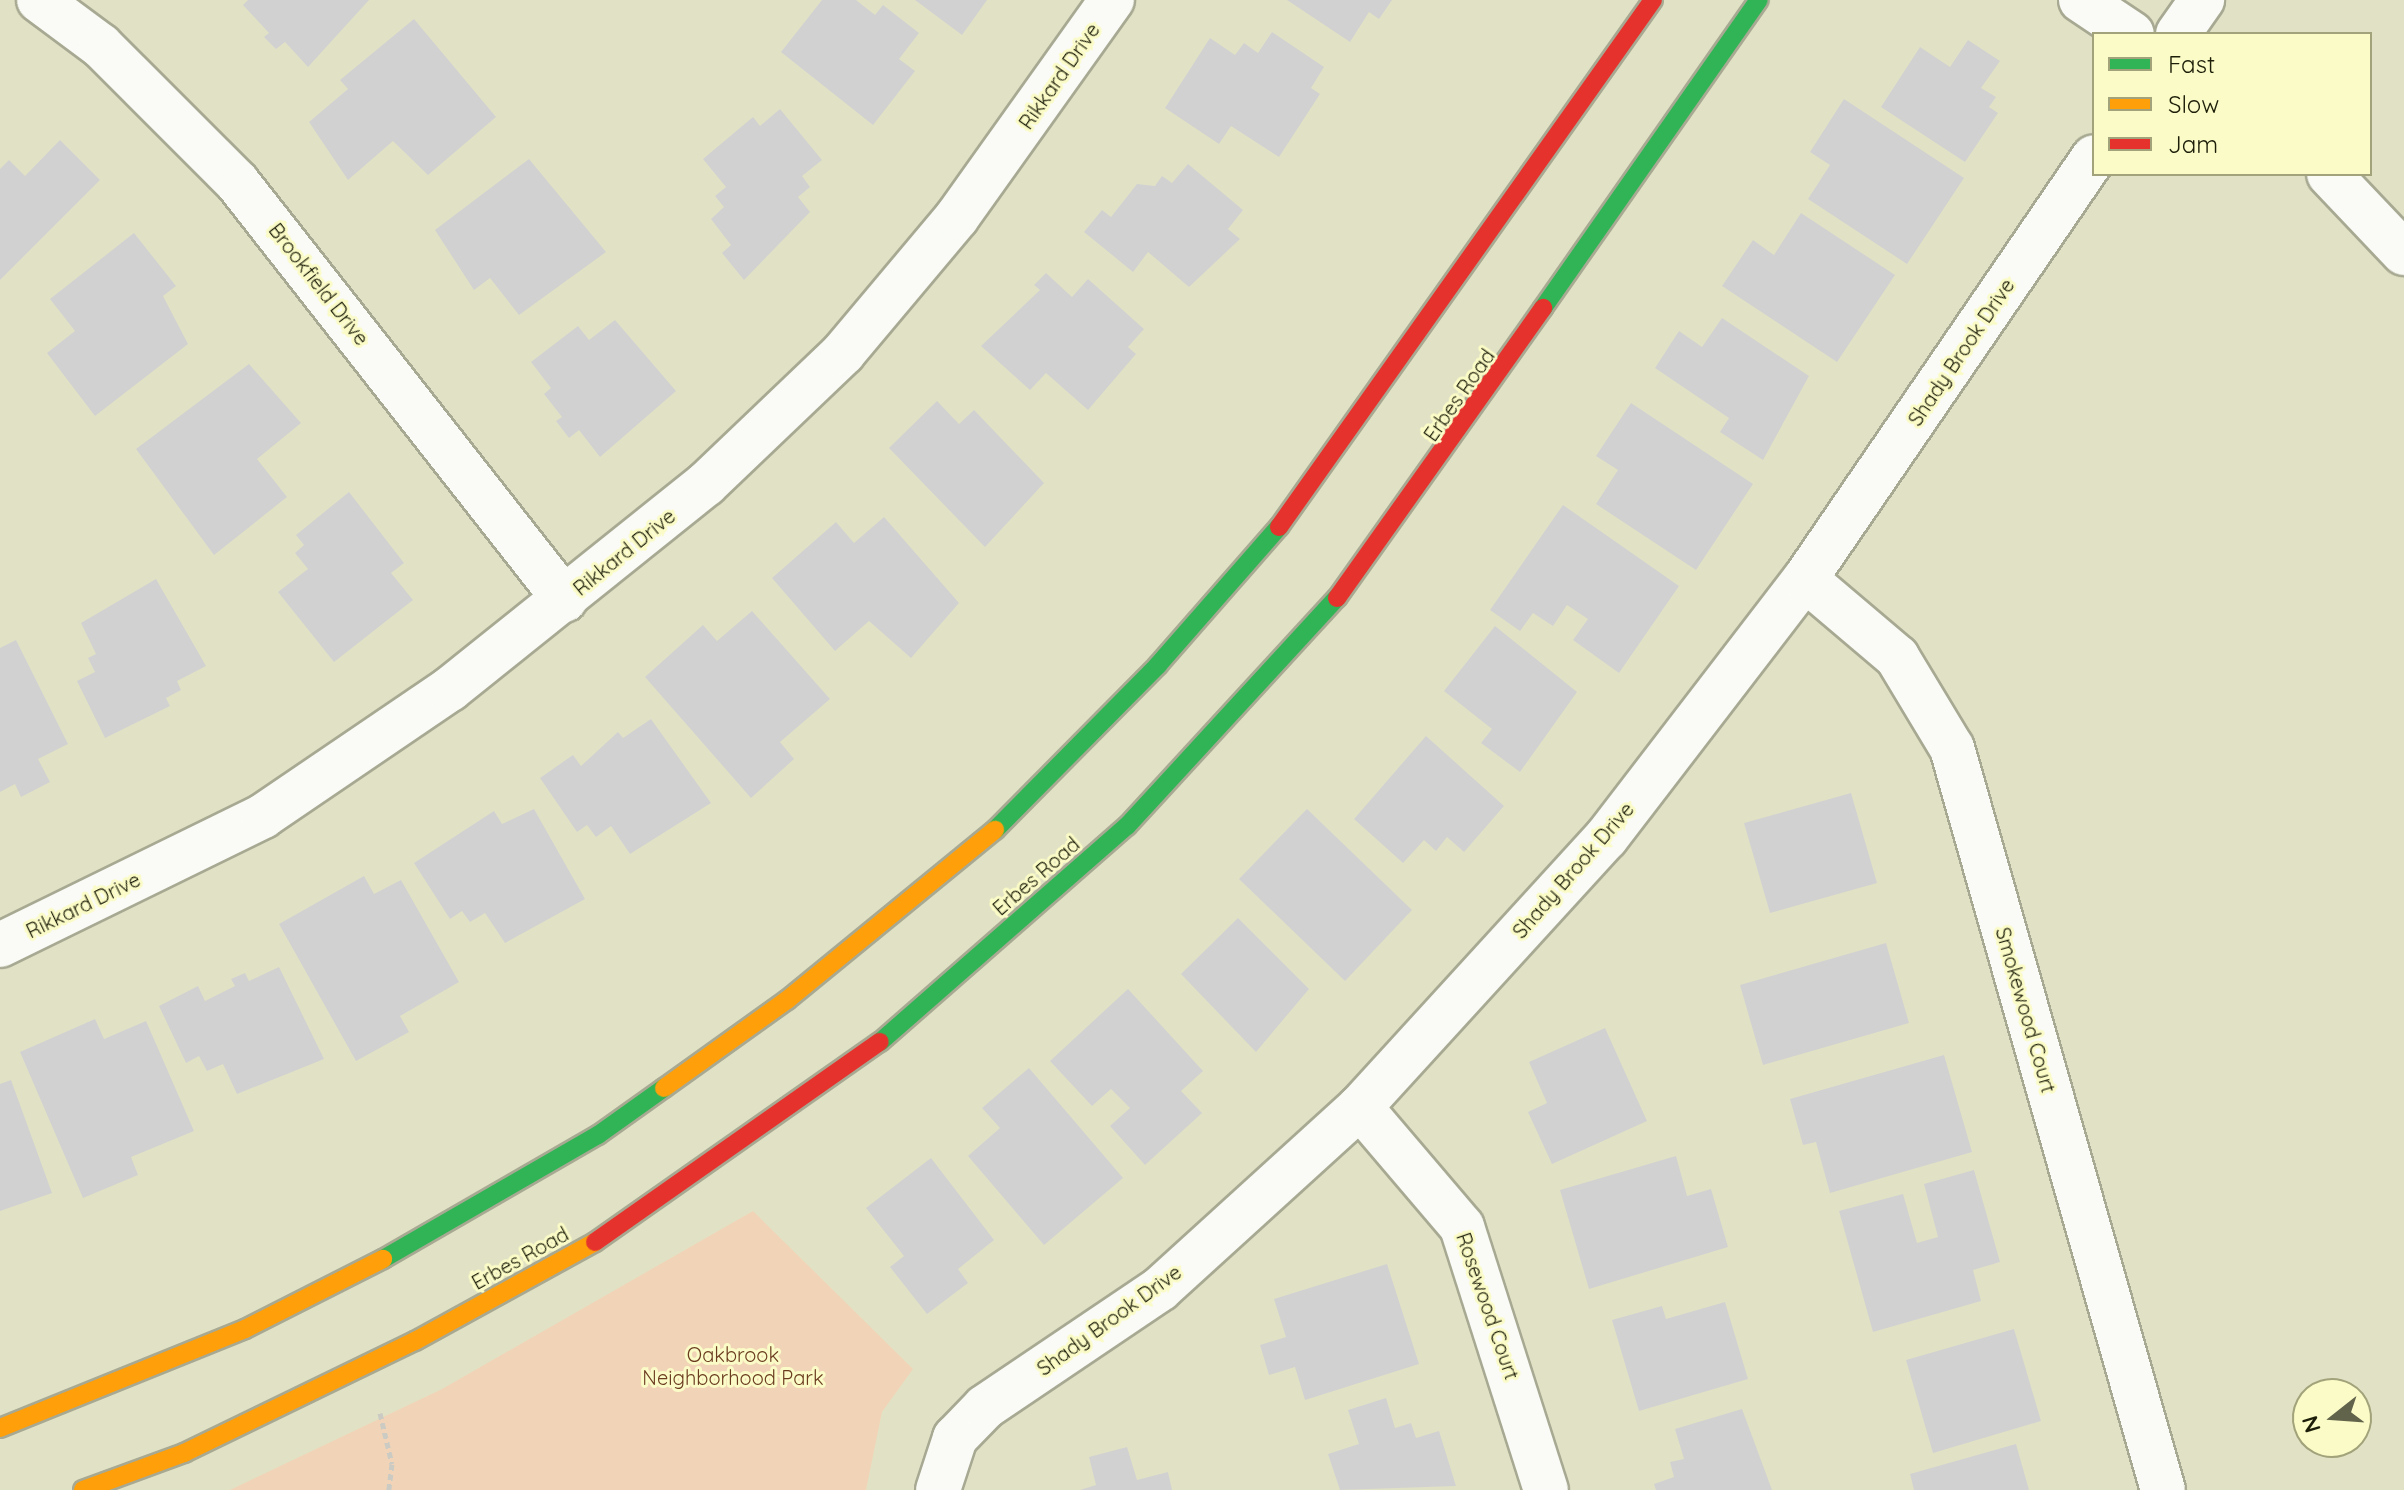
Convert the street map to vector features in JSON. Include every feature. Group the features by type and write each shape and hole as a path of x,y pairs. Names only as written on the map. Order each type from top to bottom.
{"main road":[{"path":"0,1428 245,1329 361,1272 598,1135 787,1000 998,828 1158,665 1306,496 1653,0"},
{"name":"Erbes Road","path":"83,1490 184,1453 415,1341 595,1242 866,1054 1127,826 1342,593 1759,0"}],"street":[{"name":"Brookfield Drive","path":"39,0 101,46 237,182 565,600"},
{"name":"Rikkard Drive","path":"0,945 263,816 450,689 565,600 706,484 843,353 957,217 1112,0"},
{"path":"2081,0 2129,32"},
{"path":"2179,32 2202,0"},
{"name":"Shady Brook Drive","path":"938,1482 955,1438 985,1407 1160,1289 1360,1107 1606,838 1805,579 2092,160"},
{"path":"2331,176 2404,253"},
{"name":"Smokewood Court","path":"1805,579 1897,657 1952,748 2163,1490"},
{"name":"Rosewood Court","path":"1360,1107 1462,1227 1546,1490"}],"path":[{"path":"380,1413 392,1464 389,1490"}],"green space":[{"name":"Oakbrook Neighborhood Park","path":"753,1211 913,1369 882,1412 866,1490 230,1490 442,1389"}],"building":[{"path":"248,0 369,0 308,67 285,42 276,49 264,37 269,33 243,5"},
{"path":"822,0 856,0 875,15 883,5 919,33 899,59 915,71 873,125 781,52"},
{"path":"915,0 987,0 962,35"},
{"path":"1287,0 1392,0 1379,19 1369,12 1350,42"},
{"path":"414,19 496,117 428,175 393,141 348,180 309,122 348,89 340,80"},
{"path":"1272,32 1324,67 1311,88 1320,94 1279,157 1231,126 1219,144 1165,108 1210,38 1235,55 1244,43 1258,53"},
{"path":"1968,40 2000,61 1981,88 1996,97 1989,107 1998,113 1965,162 1881,107 1920,47 1950,67"},
{"path":"1844,99 1964,178 1907,264 1808,199 1830,165 1810,152"},
{"path":"780,109 822,160 802,176 810,187 798,197 810,212 744,280 722,253 731,245 711,219 724,207 715,196 726,187 703,159 753,117 760,126"},
{"path":"60,140 100,180 0,280 0,169 9,160 25,176"},
{"path":"529,159 606,252 519,315 490,278 474,290 435,230"},
{"path":"1188,164 1243,210 1228,229 1240,239 1189,287 1148,252 1133,272 1084,232 1102,210 1111,217 1137,184 1155,186 1162,176 1172,183"},
{"path":"1801,213 1895,275 1837,362 1722,286 1753,240 1774,255"},
{"path":"134,233 176,286 163,296 188,344 95,416 47,353 75,331 50,299"},
{"path":"1046,273 1072,297 1088,279 1144,329 1128,347 1136,354 1088,410 1046,373 1030,390 981,346 1040,290 1034,285"},
{"path":"1722,318 1809,376 1763,460 1720,432 1729,418 1655,368 1679,331 1702,347"},
{"path":"615,320 676,391 600,457 579,430 569,438 556,421 562,417 544,394 551,388 531,362 578,326 589,340"},
{"path":"249,364 301,423 257,459 287,497 214,555 136,449"},
{"path":"937,401 959,424 974,410 1044,483 985,547 889,448"},
{"path":"1631,403 1753,484 1696,570 1596,504 1618,470 1596,456"},
{"path":"349,492 404,563 391,573 413,600 334,662 278,592 308,569 295,553 304,545 296,535"},
{"path":"1563,505 1679,586 1619,673 1573,640 1588,619 1567,605 1553,626 1533,613 1520,631 1490,610"},
{"path":"884,517 959,603 911,658 869,621 835,651 772,578 836,522 854,543"},
{"path":"156,579 206,666 177,681 181,690 166,698 170,706 105,738 77,681 95,672 88,658 96,654 81,623"},
{"path":"752,611 830,699 780,742 794,759 751,798 645,677 703,625 717,641"},
{"path":"1495,626 1577,692 1520,772 1481,743 1492,729 1444,691"},
{"path":"16,640 68,744 38,759 50,782 21,797 15,784 0,792 0,648"},
{"path":"651,719 711,803 630,854 611,826 596,837 587,825 577,832 540,778 573,755 581,766 618,732 623,738"},
{"path":"1426,736 1504,806 1464,852 1447,837 1436,851 1424,840 1403,863 1354,819"},
{"path":"1851,793 1877,883 1770,913 1744,823"},
{"path":"534,809 585,899 505,943 485,913 470,922 462,911 450,919 414,863 494,811 502,824"},
{"path":"1307,809 1412,910 1345,981 1239,879"},
{"path":"364,876 374,894 401,880 459,982 400,1016 409,1032 356,1061 279,924"},
{"path":"1238,918 1309,989 1256,1052 1181,974"},
{"path":"1886,943 1909,1023 1763,1065 1740,985"},
{"path":"279,967 324,1059 237,1094 223,1064 207,1071 199,1056 186,1063 159,1006 198,986 205,1001 235,986 231,979 245,973 249,981"},
{"path":"1128,989 1203,1071 1181,1091 1202,1113 1145,1165 1110,1126 1130,1108 1111,1089 1092,1106 1050,1061"},
{"path":"95,1019 104,1039 146,1021 194,1131 131,1157 138,1175 83,1198 20,1052"},
{"path":"1605,1028 1647,1121 1552,1164 1528,1112 1547,1103 1529,1062"},
{"path":"1944,1055 1972,1152 1830,1193 1816,1142 1803,1145 1790,1099"},
{"path":"1029,1068 1123,1178 1044,1245 968,1156 1000,1128 982,1108"},
{"path":"11,1080 52,1193 0,1211 0,1084"},
{"path":"1676,1156 1687,1196 1711,1189 1728,1247 1589,1289 1560,1190"},
{"path":"931,1158 994,1240 958,1269 968,1283 927,1314 890,1267 904,1256 866,1208"},
{"path":"1974,1170 2000,1262 1973,1270 1981,1301 1873,1332 1839,1211 1903,1194 1917,1243 1938,1237 1924,1184"},
{"path":"1387,1264 1419,1364 1305,1400 1295,1367 1269,1375 1260,1345 1286,1337 1274,1299"},
{"path":"1725,1302 1748,1379 1639,1411 1612,1320 1662,1306 1666,1319"},
{"path":"2014,1329 2041,1421 1933,1453 1906,1360"},
{"path":"1386,1398 1395,1428 1411,1423 1416,1438 1439,1431 1456,1486 1340,1490 1328,1454 1359,1444 1348,1410"},
{"path":"1742,1409 1772,1490 1656,1490 1654,1484 1674,1477 1670,1462 1684,1459 1675,1429"},
{"path":"2016,1444 2029,1490 1914,1490 1910,1474"},
{"path":"1127,1447 1137,1480 1168,1472 1172,1490 1080,1490 1096,1485 1089,1457"}],"traffic: fast":[{"path":"1543,308 1759,0"},
{"path":"995,830 1158,665 1279,527"},
{"path":"880,1042 1127,826 1337,598"},
{"path":"383,1259 598,1135 664,1088"}],"traffic: slow":[{"path":"664,1088 787,1000 995,830"},
{"path":"83,1490 184,1453 415,1341 595,1242"},
{"path":"0,1428 245,1329 383,1259"}],"traffic: jam":[{"path":"1279,527 1653,0"},
{"path":"1337,598 1543,308"},
{"path":"595,1242 880,1042"}]}
